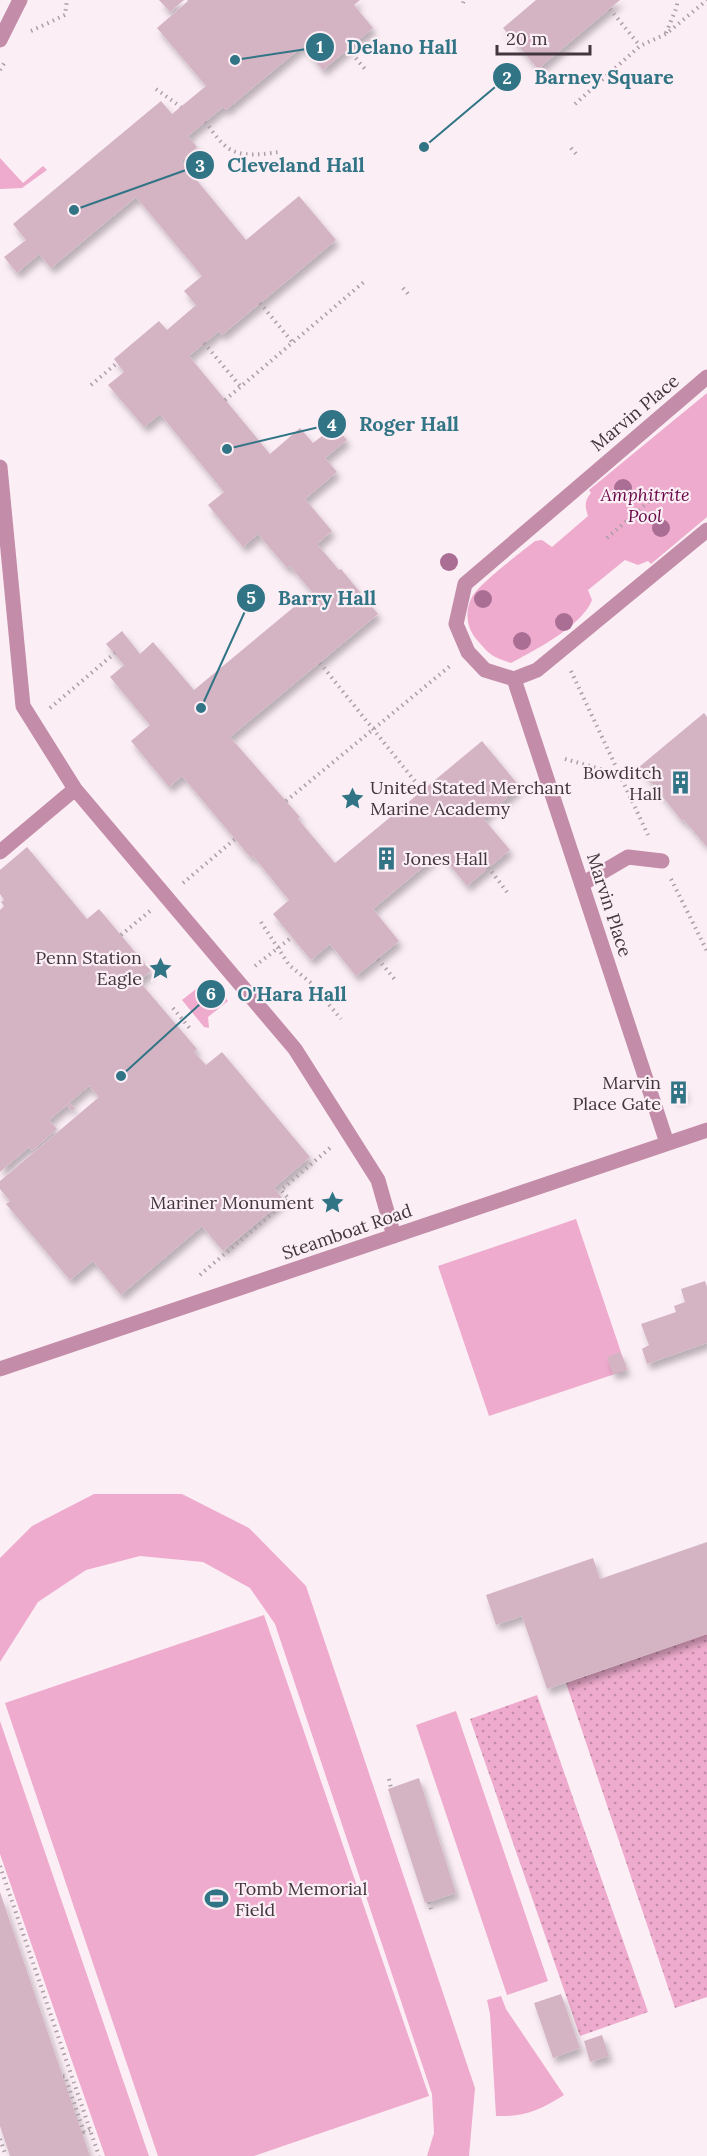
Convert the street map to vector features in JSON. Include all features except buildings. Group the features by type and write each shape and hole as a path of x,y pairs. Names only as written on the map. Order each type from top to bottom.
{"street":[{"path":"0,40 20,0"},
{"name":"Marvin Place","path":"667,1143 514,679 485,670 468,652 456,624 465,584 707,378"},
{"path":"0,467 23,706 75,789 295,1049 378,1180 394,1236"},
{"path":"514,679 537,670 707,530"},
{"path":"0,852 75,789"},
{"path":"582,884 628,857 662,861"},
{"name":"Steamboat Road","path":"0,1369 707,1130"}],"path":[{"path":"26,33 65,15 67,0"},
{"path":"666,34 678,0"},
{"path":"574,104 640,46 666,34 707,0"},
{"path":"610,9 640,46"},
{"path":"348,49 365,69"},
{"path":"0,70 6,61"},
{"path":"156,89 181,107"},
{"path":"205,122 228,148 253,154 280,152"},
{"path":"571,148 576,154"},
{"path":"225,400 365,281"},
{"path":"403,288 408,294"},
{"path":"260,303 293,343"},
{"path":"204,343 241,387"},
{"path":"91,385 117,363"},
{"path":"607,538 653,498"},
{"path":"561,651 707,951"},
{"path":"286,801 468,652"},
{"path":"33,722 115,653"},
{"path":"320,663 422,790"},
{"path":"538,752 619,774"},
{"path":"121,935 235,839"},
{"path":"488,867 507,892"},
{"path":"261,922 289,965 310,982 341,1019"},
{"path":"237,981 292,937"},
{"path":"378,959 396,981"},
{"path":"173,1008 191,1030"},
{"path":"197,1278 289,1199 281,1190 331,1147"},
{"path":"388,1779 391,1788"},
{"path":"0,1866 99,2156"},
{"path":"429,1902 432,1909"},
{"path":"63,2076 65,2076 84,2132 90,2130"},
{"path":"0,2139 6,2156"}],"green space":[{"path":"0,158 23,183 43,166 47,170 22,188 0,189"},
{"name":"Amphitrite Pool","path":"707,393 707,517 651,564 648,561 638,565 625,560 588,590 592,600 579,619 544,644 511,663 495,657 474,636 469,626 468,608 472,597 501,568 535,541 542,540 552,547 588,516 586,504 591,493 589,490"},
{"path":"210,978 228,1001 208,1017 209,1028 204,1027 182,1000"},
{"path":"576,1219 627,1370 489,1416 438,1266"},
{"path":"94,1494 182,1494 249,1528 306,1586 475,2088 469,2156 427,2156 434,2133 432,2094 275,1624 250,1588 203,1562 140,1556 86,1570 38,1602 0,1662 0,1558 32,1526"},
{"name":"Tomb Memorial Field","path":"264,1615 429,2096 254,2156 158,2156 5,1703"},
{"path":"707,1634 707,1997 675,2008 566,1683"},
{"path":"537,1695 648,2012 580,2036 470,1719"},
{"path":"456,1711 548,1981 507,1995 416,1725"},
{"path":"0,1721 149,2156 105,2156 0,1854"},
{"path":"501,1996 506,2009 564,2095 524,2114 496,2116 490,2014 487,2000"}],"place":[{"name":"Delano Hall","path":"235,60"},
{"name":"Barney Square","path":"424,147"},
{"name":"Cleveland Hall","path":"74,210"},
{"name":"Roger Hall","path":"227,449"},
{"name":"Barry Hall","path":"201,708"},
{"name":"Bowditch Hall","path":"680,783"},
{"name":"United Stated Merchant Marine Academy","path":"352,798"},
{"name":"Jones Hall","path":"386,859"},
{"name":"Penn Station Eagle","path":"160,968"},
{"name":"O'Hara Hall","path":"121,1076"},
{"name":"Marvin Place Gate","path":"679,1093"},
{"name":"Mariner Monument","path":"332,1203"},
{"name":"Tomb Memorial Field","path":"217,1899"}]}
